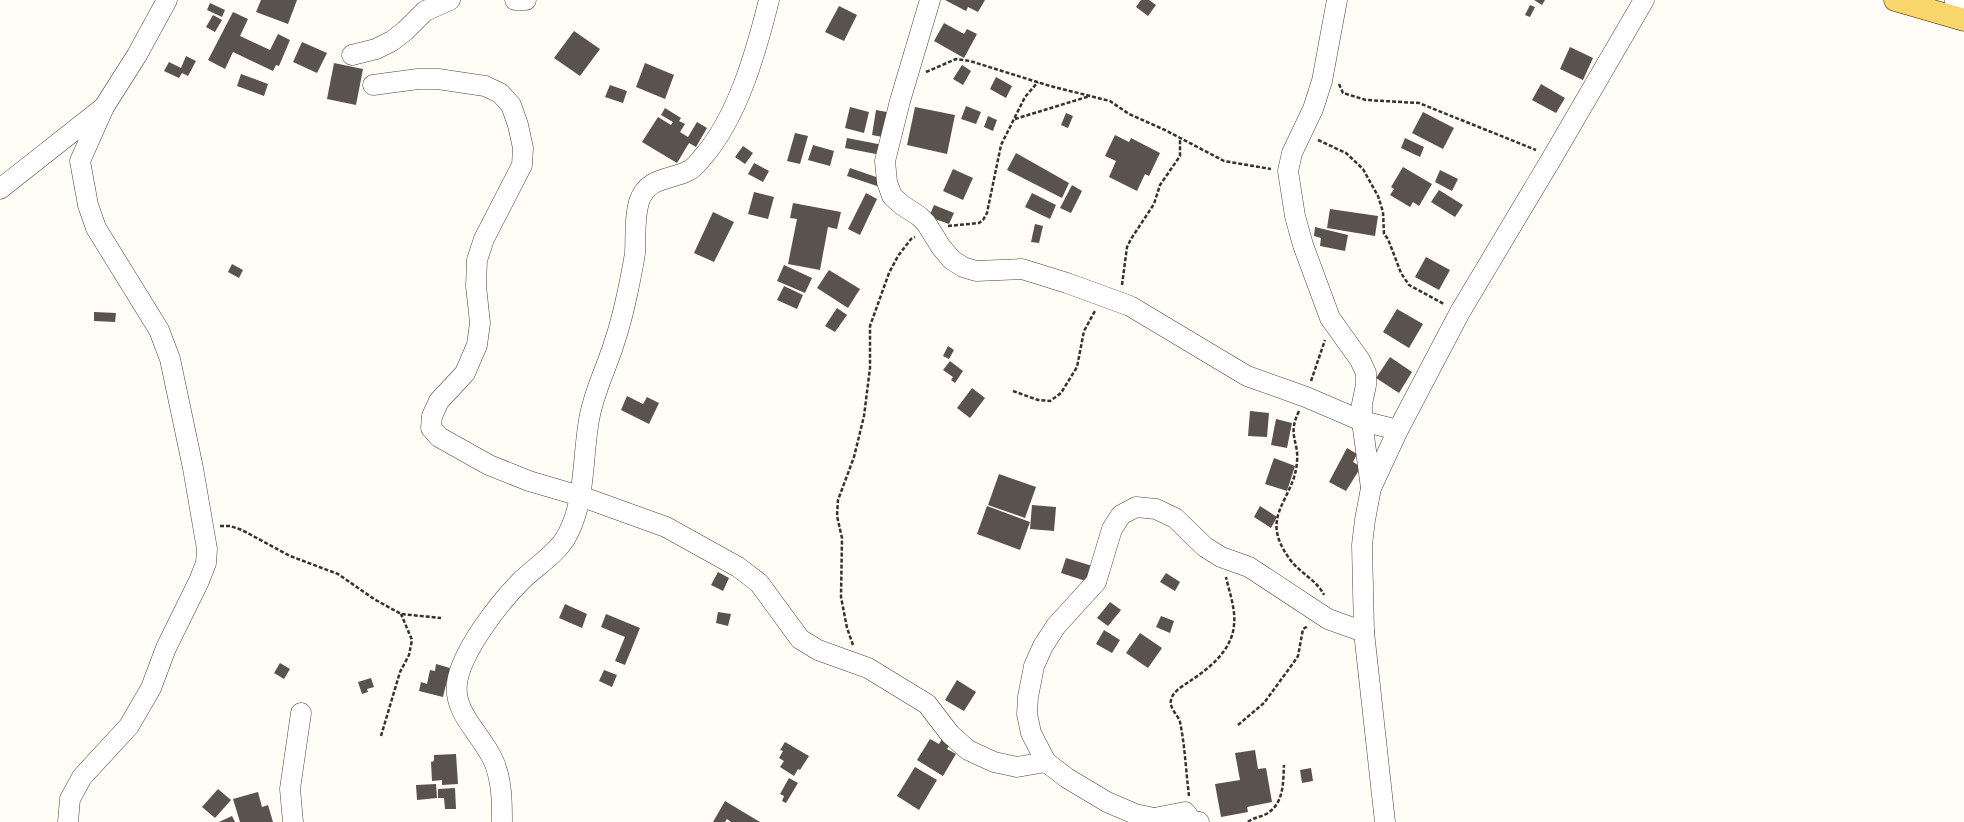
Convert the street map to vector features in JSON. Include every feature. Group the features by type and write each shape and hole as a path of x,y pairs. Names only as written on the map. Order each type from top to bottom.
{"main road":[{"path":"1895,0 1958,12"}],"street":[{"path":"68,822 70,799 82,777 128,726 151,688 166,648 199,581 206,563 207,550 205,531 170,360 159,330 96,228 88,205 80,160 104,108 137,55 167,0"},
{"path":"352,56 376,49 392,41 405,31 425,11 450,0"},
{"path":"516,0 526,0"},
{"path":"502,822 501,790 494,762 464,715 457,700 457,682 466,658 490,616 520,582 553,553 565,539 574,518 580,496 589,419 596,390 620,325 628,292 634,254 639,200 648,188 658,180 689,171 702,159 718,137 750,68 769,0"},
{"path":"930,0 885,161 887,182 892,196 902,205 919,216 931,230 941,247 952,260 963,267 976,271 1022,269 1067,283 1130,306 1247,376 1306,397 1362,421 1398,430"},
{"path":"1337,0 1326,66 1313,110 1300,134 1292,154 1288,171 1295,216 1303,245 1330,318 1360,360 1366,373 1366,385 1362,404 1362,421 1371,488"},
{"path":"1385,822 1364,632 1362,545 1364,520 1371,488 1398,430 1460,312 1644,0"},
{"path":"373,85 418,79 467,83 485,86 500,92 511,105 518,125 523,148 522,165 484,239 477,260 476,286 480,323 477,345 465,373 440,402 432,416 431,428 439,437 489,465 529,482 580,496 666,527 738,567 759,583 800,639 818,650 868,668 927,704 950,734 968,750 994,762 1017,767 1046,762"},
{"path":"0,189 104,108"},
{"path":"1187,819 1154,818 1135,814 1107,802 1067,778 1046,762 1031,733 1027,714 1028,697 1034,666 1043,646 1056,626 1096,582 1112,529 1121,515 1136,507 1156,509 1175,518 1205,547 1221,557 1248,567 1328,619 1364,632"},
{"path":"293,822 290,790 301,713"}],"path":[{"path":"907,80 956,59 970,61 1038,82 1110,101 1129,114 1224,161 1288,171"},
{"path":"1326,66 1337,80 1343,92 1349,95 1366,100 1419,103 1436,109 1465,123 1524,144 1552,158"},
{"path":"868,668 855,651 847,628 841,597 842,538 837,516 838,500 854,458 864,416 870,368 870,326 879,297 898,256 911,239 931,230 963,224 979,223 983,220 987,213 1001,146 1025,97 1038,82"},
{"path":"1014,120 1090,95"},
{"path":"1300,134 1325,142 1346,153 1363,169 1378,196 1382,212 1384,234 1388,239 1400,273 1409,285 1460,312"},
{"path":"1013,391 1038,400 1050,400 1061,393 1077,367 1084,331 1094,313 1102,303 1115,301 1127,248 1131,239 1154,204 1155,195 1160,185 1180,156 1180,138"},
{"path":"1238,725 1264,703 1298,656 1304,629 1328,619 1326,605 1320,588 1289,558 1276,534 1276,524 1280,509 1294,479 1297,462 1293,429 1306,397 1330,318"},
{"path":"205,531 222,526 230,526 242,530 290,556 338,574 374,599 401,614 441,618"},
{"path":"1187,819 1179,721 1171,705 1171,700 1175,693 1208,669 1226,648 1232,634 1234,615 1221,557"},
{"path":"381,736 395,687 409,655 412,640 401,614"},
{"path":"1248,822 1254,817 1266,814 1279,803 1283,783 1284,765"}],"building":[{"path":"261,0 297,0 288,24 256,12"},
{"path":"945,0 985,0 978,12 968,7 966,11"},
{"path":"1141,0 1149,0 1156,5 1148,16 1136,7"},
{"path":"1534,0 1545,0 1542,5"},
{"path":"210,3 225,10 222,17 207,10"},
{"path":"1530,5 1535,7 1530,17 1525,15"},
{"path":"839,6 857,15 844,41 825,32"},
{"path":"233,12 248,19 240,36 270,50 278,34 290,40 279,66 276,65 273,71 233,52 225,69 208,60"},
{"path":"213,15 222,20 215,32 206,27"},
{"path":"944,23 964,34 967,29 977,34 964,58 934,41"},
{"path":"574,31 600,49 580,76 554,58"},
{"path":"302,42 327,53 317,73 293,62"},
{"path":"1570,47 1593,58 1583,80 1560,69"},
{"path":"186,56 196,61 188,76 182,73 179,78 164,71 169,62 181,68"},
{"path":"334,63 363,69 356,105 327,99"},
{"path":"645,63 674,75 665,99 636,87"},
{"path":"962,65 971,71 963,85 953,79"},
{"path":"241,74 268,84 264,96 237,86"},
{"path":"996,77 1012,86 1006,98 990,89"},
{"path":"1541,84 1565,98 1556,113 1532,100"},
{"path":"610,85 627,91 623,103 605,97"},
{"path":"966,106 981,112 976,124 961,119"},
{"path":"850,107 869,112 864,133 845,128"},
{"path":"915,107 955,115 947,154 907,145"},
{"path":"665,108 681,118 679,121 685,124 680,132 688,137 697,122 707,128 696,147 689,143 677,163 642,142 658,117 671,125 673,122 661,115"},
{"path":"876,110 892,113 888,138 872,135"},
{"path":"1423,112 1454,128 1443,149 1412,133"},
{"path":"1066,113 1073,116 1068,128 1061,125"},
{"path":"988,116 997,120 993,131 984,127"},
{"path":"795,133 808,136 800,164 787,161"},
{"path":"1115,135 1129,142 1131,138 1160,153 1149,176 1145,174 1137,191 1109,177 1116,161 1105,156"},
{"path":"847,138 883,145 881,155 845,148"},
{"path":"1405,138 1424,147 1420,157 1401,148"},
{"path":"813,145 834,151 830,166 808,160"},
{"path":"743,146 753,153 745,164 735,157"},
{"path":"1016,153 1069,183 1062,198 1007,170"},
{"path":"754,163 769,171 763,182 748,174"},
{"path":"1403,167 1432,184 1419,206 1413,202 1410,207 1390,195 1394,189 1391,187"},
{"path":"850,168 882,179 880,187 847,176"},
{"path":"953,169 973,178 963,200 943,191"},
{"path":"1440,170 1458,179 1452,191 1435,182"},
{"path":"1072,185 1082,191 1071,213 1060,208"},
{"path":"1439,190 1463,205 1455,217 1431,202"},
{"path":"754,192 774,197 768,219 748,214"},
{"path":"866,193 877,199 860,235 848,229"},
{"path":"1032,193 1056,205 1050,219 1025,207"},
{"path":"793,203 841,212 837,229 828,227 820,270 788,264 797,219 790,218"},
{"path":"934,205 954,213 949,224 929,217"},
{"path":"1330,209 1378,216 1375,236 1327,228"},
{"path":"713,212 734,222 714,262 694,253"},
{"path":"1035,224 1043,226 1039,243 1031,242"},
{"path":"1315,227 1348,235 1345,251 1320,246 1321,238 1314,236"},
{"path":"1426,257 1450,270 1439,290 1415,277"},
{"path":"232,264 243,270 239,278 228,272"},
{"path":"784,265 812,278 805,293 777,281"},
{"path":"829,270 860,289 848,308 817,288"},
{"path":"784,286 803,295 797,309 777,300"},
{"path":"837,308 847,315 835,332 825,326"},
{"path":"1397,309 1423,324 1409,348 1383,332"},
{"path":"94,312 116,313 115,322 94,321"},
{"path":"948,346 954,350 949,359 943,356"},
{"path":"1390,357 1412,372 1399,393 1376,378"},
{"path":"950,361 963,371 955,383 951,380 953,377 943,370"},
{"path":"972,388 985,398 970,418 957,408"},
{"path":"627,396 643,404 647,397 659,403 649,424 621,410"},
{"path":"1250,411 1269,413 1267,437 1248,436"},
{"path":"1276,419 1292,423 1287,448 1271,445"},
{"path":"1347,448 1357,454 1353,462 1361,467 1346,491 1329,482"},
{"path":"1274,458 1295,466 1287,491 1265,484"},
{"path":"999,474 1036,487 1025,518 988,505"},
{"path":"1032,505 1056,507 1054,531 1030,529"},
{"path":"987,506 1030,522 1020,550 977,534"},
{"path":"1260,506 1277,517 1271,528 1254,517"},
{"path":"1066,558 1096,567 1092,583 1061,573"},
{"path":"718,572 729,578 723,591 711,585"},
{"path":"1166,573 1180,582 1175,591 1160,582"},
{"path":"1110,602 1121,610 1108,626 1097,618"},
{"path":"565,604 587,614 582,628 559,618"},
{"path":"718,612 731,614 728,626 716,623"},
{"path":"606,614 640,628 625,665 615,661 625,637 601,627"},
{"path":"1161,616 1174,621 1170,633 1156,627"},
{"path":"1104,630 1120,640 1112,653 1096,644"},
{"path":"1140,633 1162,648 1148,668 1126,653"},
{"path":"280,663 290,669 284,679 274,673"},
{"path":"436,664 450,668 443,697 419,691 421,682 427,684 430,670 435,671"},
{"path":"604,670 617,675 612,687 599,681"},
{"path":"371,678 374,687 367,689 368,692 362,694 358,682"},
{"path":"957,680 976,692 964,711 945,700"},
{"path":"930,739 939,744 942,739 950,744 947,749 956,754 943,776 917,760"},
{"path":"785,742 809,756 794,776 780,767 784,761 779,758 783,751 780,750"},
{"path":"1255,750 1258,769 1266,768 1272,802 1247,807 1248,812 1221,817 1215,784 1240,780 1235,753"},
{"path":"456,754 458,784 442,785 442,780 432,781 431,762 434,761 434,755"},
{"path":"915,767 937,780 919,810 897,796"},
{"path":"1311,768 1313,781 1302,783 1300,770"},
{"path":"789,778 798,783 786,803 782,801 784,796 780,794"},
{"path":"436,784 437,798 417,800 416,785"},
{"path":"455,788 456,809 445,809 444,798 438,798 438,789"},
{"path":"218,789 231,800 215,818 202,807"},
{"path":"258,792 262,807 268,805 273,822 240,822 233,799"},
{"path":"725,801 760,822 731,822 727,819 725,822 713,822"},
{"path":"232,816 235,822 219,822"}]}
